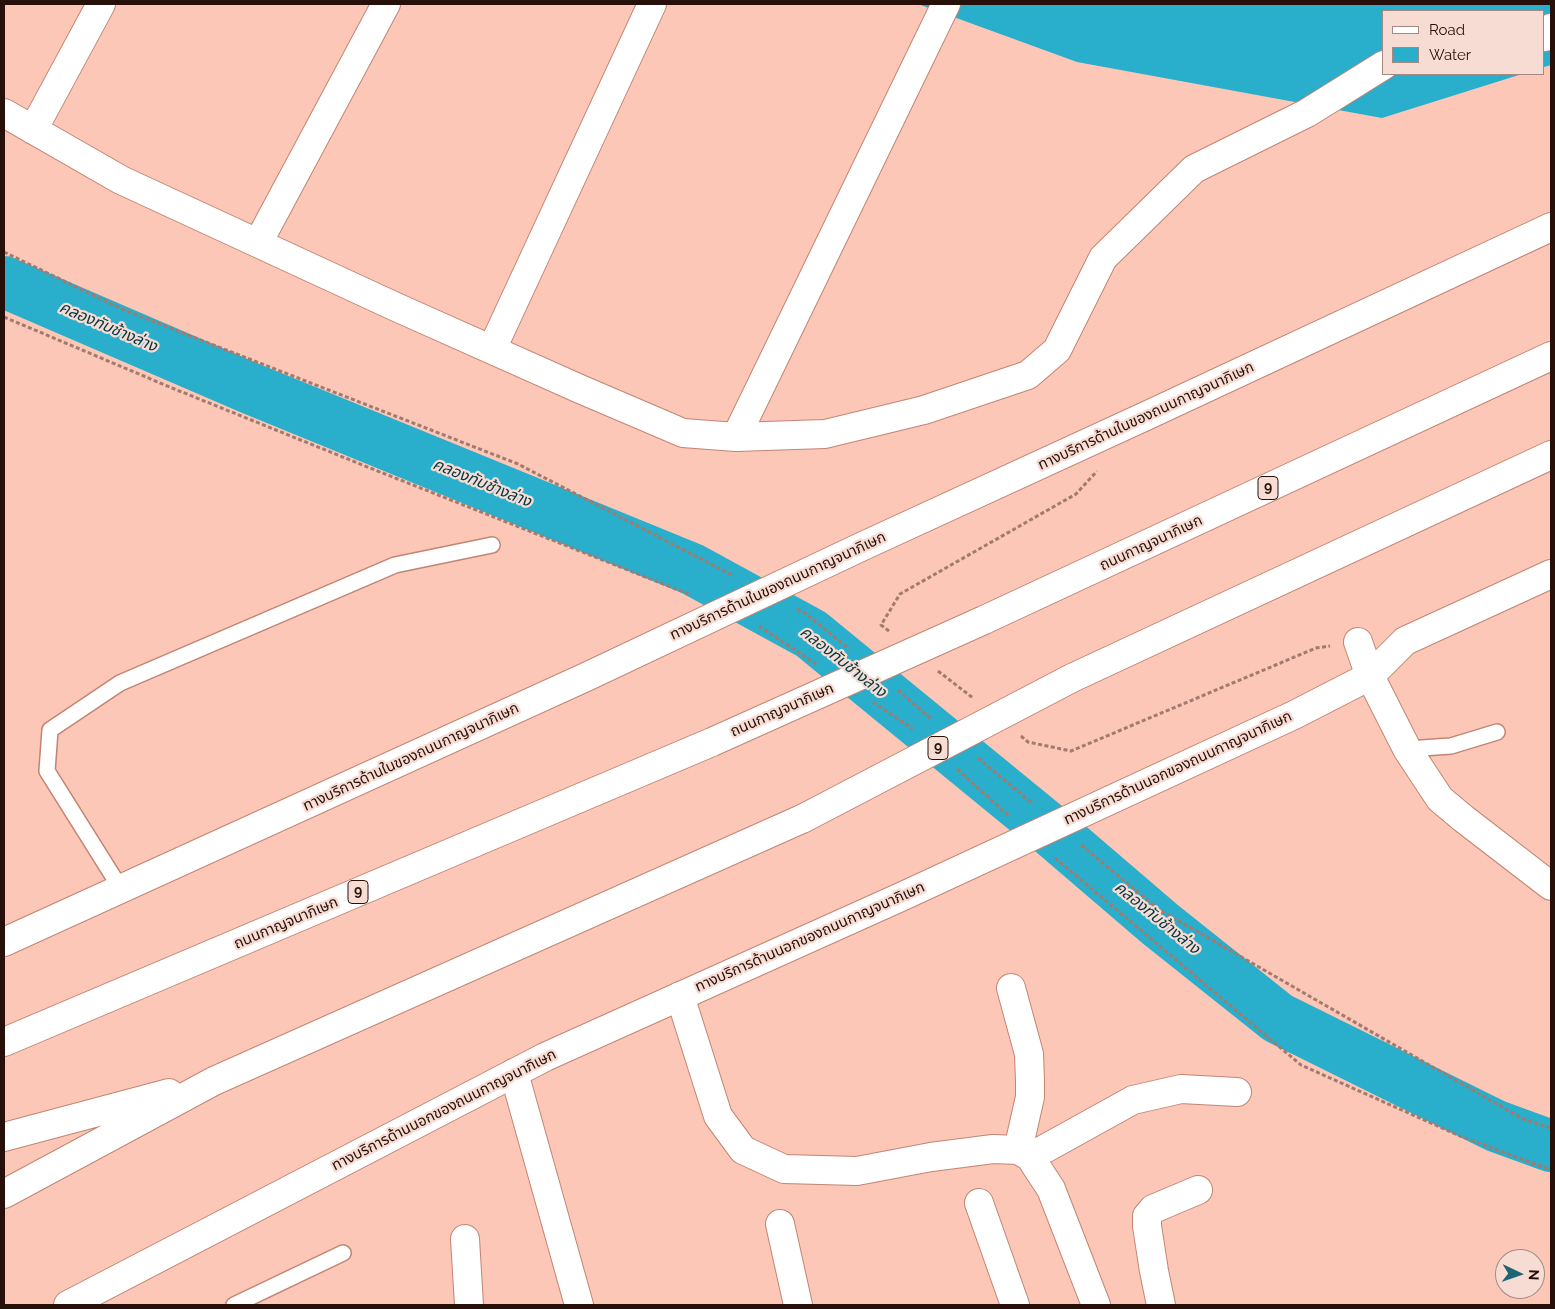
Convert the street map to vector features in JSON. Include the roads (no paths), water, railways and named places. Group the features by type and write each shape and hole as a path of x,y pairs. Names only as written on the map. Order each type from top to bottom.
{"main road":[{"path":"33,130 102,4"},
{"path":"258,243 386,4"},
{"path":"492,350 652,4"},
{"path":"736,438 946,4"},
{"path":"4,113 121,180 492,350 683,433 736,438 825,434 924,410 1028,375 1057,350 1103,258 1194,169 1307,113 1382,66"},
{"name":"ทางบริการด้านในของถนนกาญจนาภิเษก","path":"4,942 586,677 863,546 1551,228"},
{"name":"ถนนกาญจนาภิเษก","path":"4,1042 712,742 984,620 1551,356"},
{"name":"9","path":"4,1194 214,1080 804,818 1072,678 1551,455"},
{"name":"ทางบริการด้านนอกของถนนกาญจนาภิเษก","path":"68,1305 545,1056 903,896 1294,715 1370,676 1405,641 1551,574"},
{"path":"1358,642 1370,676 1407,749 1440,799 1551,886"},
{"path":"1011,988 1029,1054 1030,1098 1024,1154 1051,1189 1096,1305"},
{"path":"680,996 718,1116 743,1150 784,1169 857,1171 931,1157 993,1149 1024,1154 1133,1100 1182,1089 1237,1092"},
{"path":"514,1073 579,1305"},
{"name":"9","path":"4,1137 214,1080"},
{"path":"1161,1305 1154,1271 1147,1216 1153,1209 1198,1190"},
{"path":"979,1203 1015,1305"},
{"path":"780,1224 798,1305"},
{"path":"465,1239 469,1305"}],"lane":[{"path":"120,889 47,771 50,730 120,683 395,565 492,545"},
{"path":"1407,749 1451,746 1497,732"},
{"path":"234,1305 343,1253"}],"water":[{"path":"918,4 1551,4 1551,65 1545,67 1545,10 1382,10 1382,75 1519,75 1382,118 1077,62"}],"waterway":[{"name":"คลองทับช้างล่าง","path":"4,282 252,389 692,569 811,634 1048,828 1160,924 1278,1018 1496,1126 1551,1146"}]}
